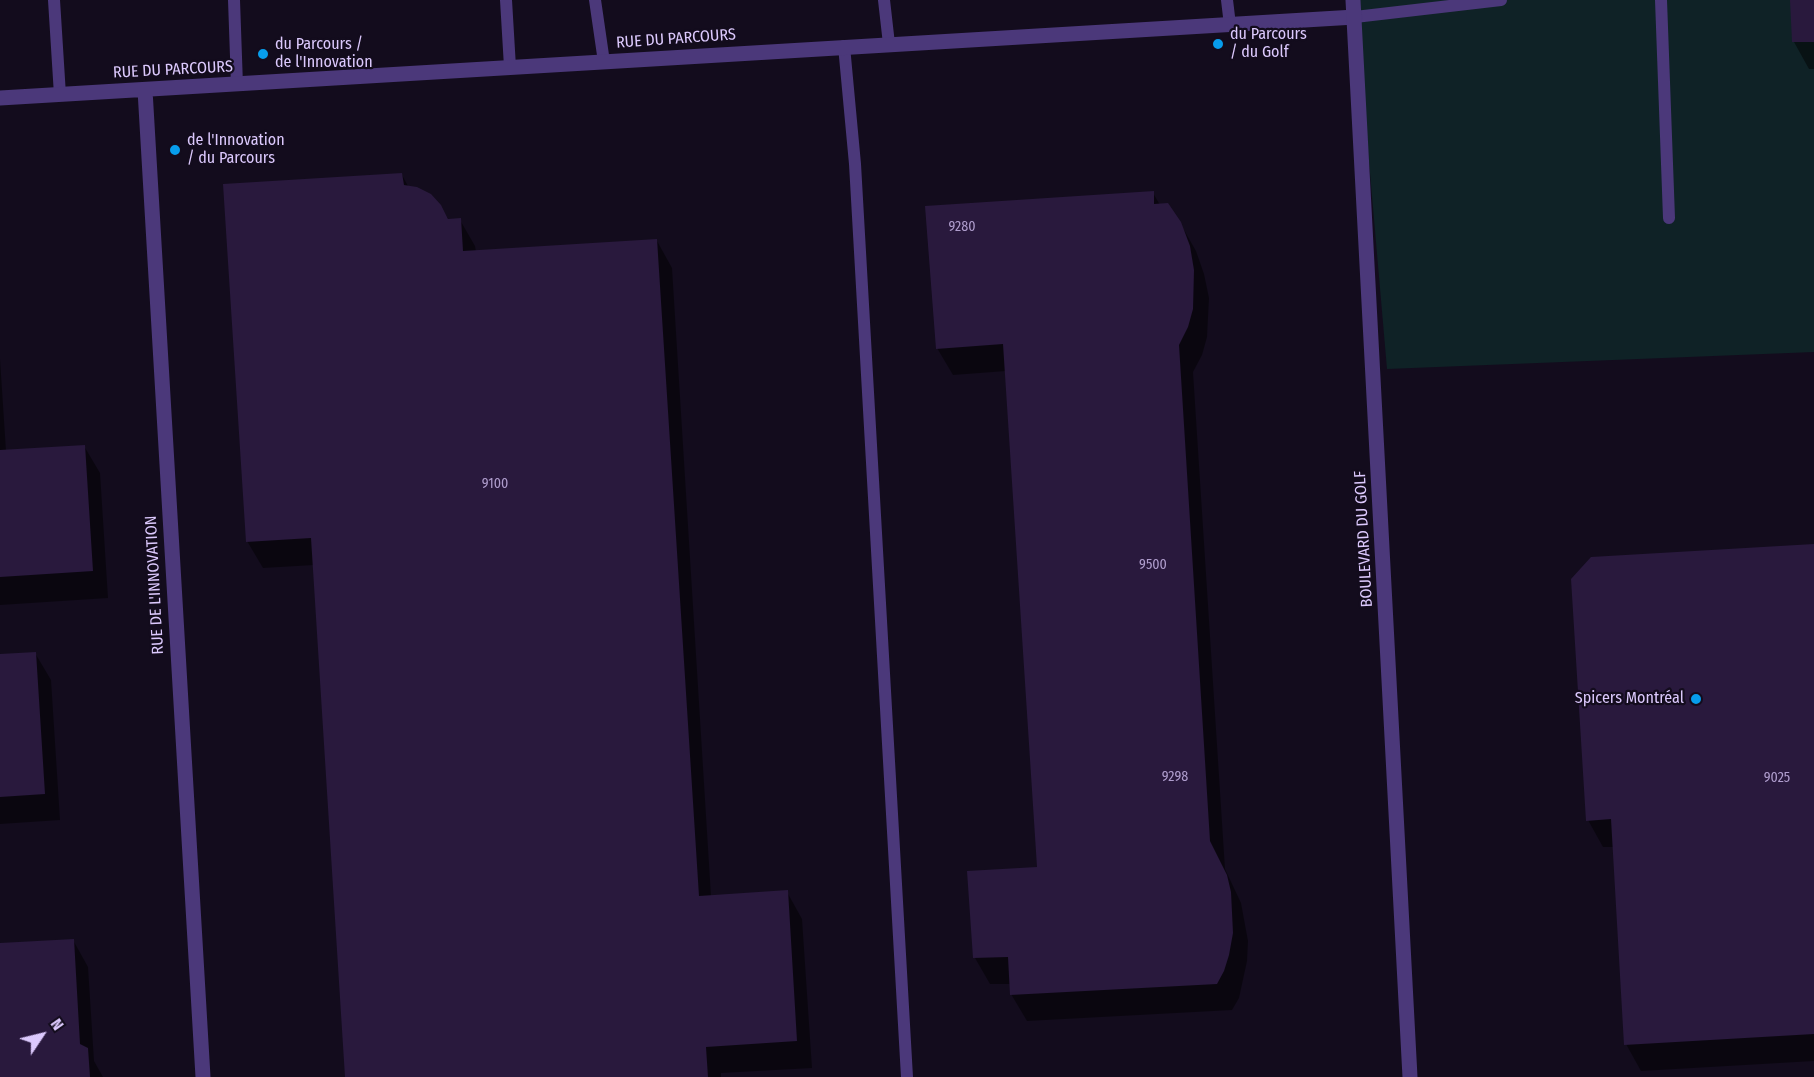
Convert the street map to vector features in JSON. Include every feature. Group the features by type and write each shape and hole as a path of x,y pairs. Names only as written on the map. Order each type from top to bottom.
{"street":[{"name":"BOULEVARD DU GOLF","path":"1353,0 1410,1077"},
{"name":"RUE DU PARCOURS","path":"0,98 1355,17"},
{"name":"RUE DE L'INNOVATION","path":"145,90 203,1077"}],"lane":[{"path":"54,0 60,95"},
{"path":"234,0 237,85"},
{"path":"506,0 510,68"},
{"path":"595,0 604,62"},
{"path":"884,0 889,44"},
{"path":"1227,0 1230,24"},
{"path":"1355,17 1501,0"},
{"path":"1661,0 1669,218"},
{"path":"844,46 855,164 907,1077"}],"green space":[{"path":"1355,0 1814,0 1814,352 1387,369"}],"building":[{"path":"1790,0 1814,0 1814,42 1792,42"},
{"path":"402,173 404,185 417,187 431,194 441,205 448,219 461,218 463,251 657,239 699,896 788,890 797,1041 706,1047 708,1077 345,1077 311,538 246,542 223,184"},
{"path":"1154,191 1154,204 1168,203 1181,222 1190,246 1194,270 1193,309 1188,327 1179,345 1210,841 1227,875 1231,892 1233,933 1224,971 1217,984 1010,995 1008,957 973,958 967,871 1037,867 1003,344 936,349 925,206"},
{"path":"85,445 93,571 0,577 0,450"},
{"name":"Spicers Montréal","path":"1814,544 1814,1034 1624,1045 1611,819 1586,821 1571,579 1591,557"},
{"path":"36,652 45,794 0,797 0,654"},
{"path":"74,939 80,1044 88,1048 90,1077 0,1077 0,943"}],"place":[{"name":"du Parcours / du Golf","path":"1218,44"},
{"name":"du Parcours / de l'Innovation","path":"263,54"},
{"name":"de l'Innovation / du Parcours","path":"175,150"},
{"name":"Spicers Montréal","path":"1696,699"}]}
